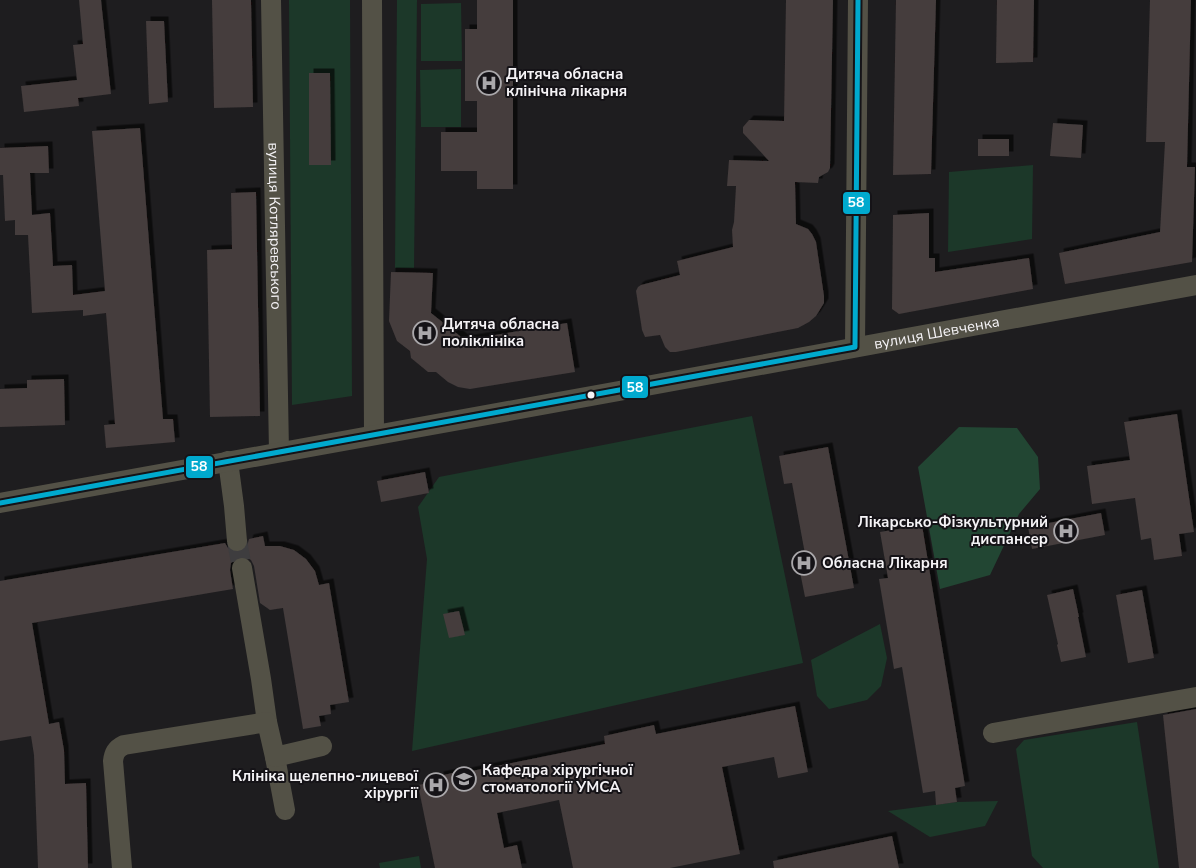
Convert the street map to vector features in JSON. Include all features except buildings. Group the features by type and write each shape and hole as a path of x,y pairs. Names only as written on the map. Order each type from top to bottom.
{"street":[{"name":"вулиця Котляревського","path":"271,0 279,452"},
{"path":"372,0 374,434"},
{"path":"855,347 858,0"},
{"name":"вулиця Шевченка","path":"0,503 1196,285"},
{"path":"228,461 237,541"},
{"path":"242,568 261,680 266,722 285,810"},
{"path":"993,733 1196,697"},
{"path":"122,868 113,760 116,751 124,745 266,722"},
{"path":"275,757 322,746"}],"green space":[{"path":"289,0 350,0 352,396 292,405"},
{"path":"397,0 417,0 414,268 395,268"},
{"path":"461,3 462,61 421,61 421,4"},
{"path":"461,69 461,127 421,127 420,70"},
{"path":"1033,165 1032,239 948,252 949,172"},
{"path":"752,416 803,663 412,751 427,559 418,507 439,477"},
{"path":"959,427 1017,428 1038,457 1040,489 1019,514 990,575 940,589 918,467"},
{"path":"880,624 887,658 881,686 867,700 829,709 817,696 811,660"},
{"path":"1137,722 1159,868 1043,868 1032,856 1016,749 1024,740"},
{"path":"998,801 985,826 930,837 888,811 957,802"},
{"path":"419,856 421,868 380,868 379,863"}],"tunnel":[{"path":"237,541 242,568"}],"transit line":[{"name":"58","path":"0,503 855,347 858,0"}],"place":[{"name":"Дитяча обласна клінічна лікарня","path":"489,83"},
{"name":"Дитяча обласна поліклініка","path":"425,333"},
{"name":"Лікарсько-Фізкультурний диспансер","path":"1066,531"},
{"name":"Обласна Лікарня","path":"804,563"},
{"name":"Кафедра хірургічної стоматології УМСА","path":"464,779"},
{"name":"Клініка щелепно-лицевої хірургії","path":"436,785"}]}
